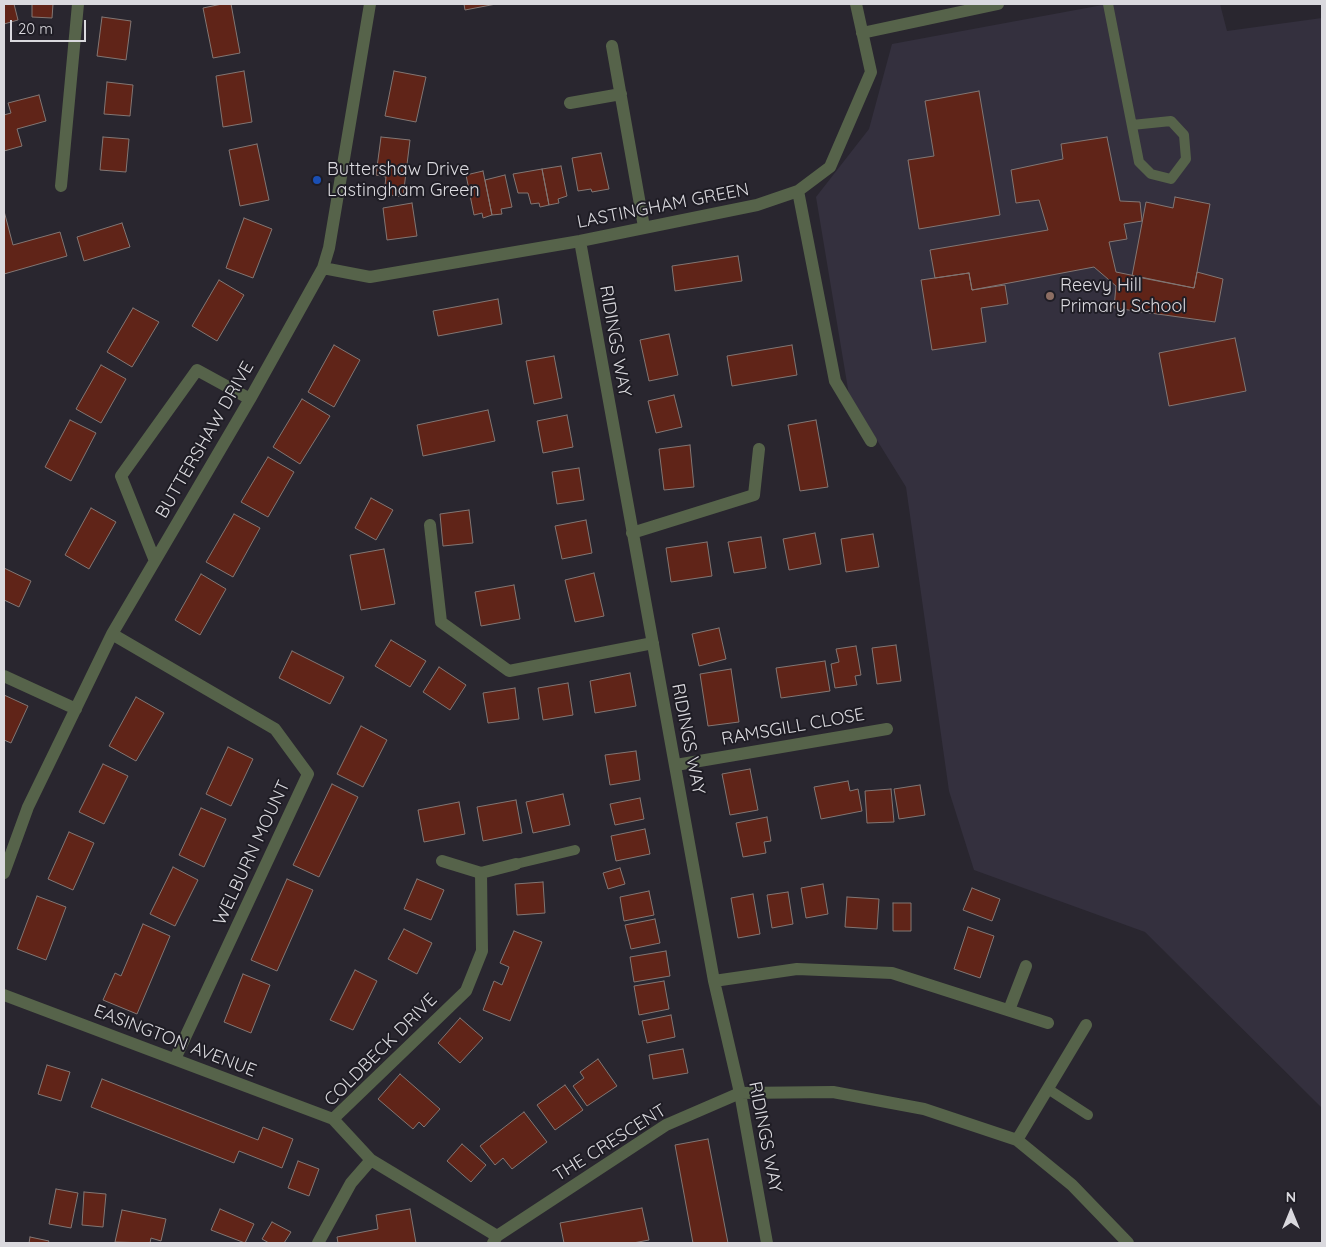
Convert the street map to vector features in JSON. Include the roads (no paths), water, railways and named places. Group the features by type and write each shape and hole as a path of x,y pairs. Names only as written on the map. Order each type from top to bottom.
{"street":[{"path":"61,186 78,4"},
{"name":"BUTTERSHAW DRIVE","path":"4,873 28,807 112,634 250,399 323,268 329,248 370,4"},
{"name":"LASTINGHAM GREEN","path":"323,268 370,277 580,241 757,205 798,191 830,167 871,72 856,4"},
{"path":"862,33 998,4"},
{"path":"612,46 644,227"},
{"path":"570,103 621,94"},
{"path":"798,191 836,381 871,441"},
{"name":"RIDINGS WAY","path":"580,241 714,981 740,1093 768,1243"},
{"path":"155,561 121,476 197,370 250,399"},
{"path":"632,533 754,495 759,449"},
{"path":"430,525 441,622 509,671 653,643"},
{"name":"WELBURN MOUNT","path":"112,634 275,728 308,774 175,1060"},
{"path":"4,676 76,709"},
{"name":"RAMSGILL CLOSE","path":"676,765 887,728"},
{"path":"442,861 481,873 516,864"},
{"name":"COLDBECK DRIVE","path":"481,873 482,951 466,992 333,1119 371,1160 495,1240"},
{"path":"1009,1010 1026,966"},
{"path":"714,981 797,969 892,973 1048,1023"},
{"name":"EASINGTON AVENUE","path":"4,995 333,1119"},
{"path":"1017,1140 1086,1025"},
{"name":"THE CRESCENT","path":"495,1240 666,1125 740,1093 833,1092 924,1109 1017,1140 1072,1185 1128,1243"},
{"path":"318,1243 351,1183 371,1160"}],"lane":[{"path":"1108,4 1132,125 1140,162 1151,174 1171,179 1186,159 1184,135 1171,121 1132,125"},
{"path":"516,864 575,850"},
{"path":"1048,1089 1088,1115"}],"place":[{"name":"Buttershaw Drive Lastingham Green","path":"317,180"},
{"name":"Reevy Hill Primary School","path":"1050,296"}]}
